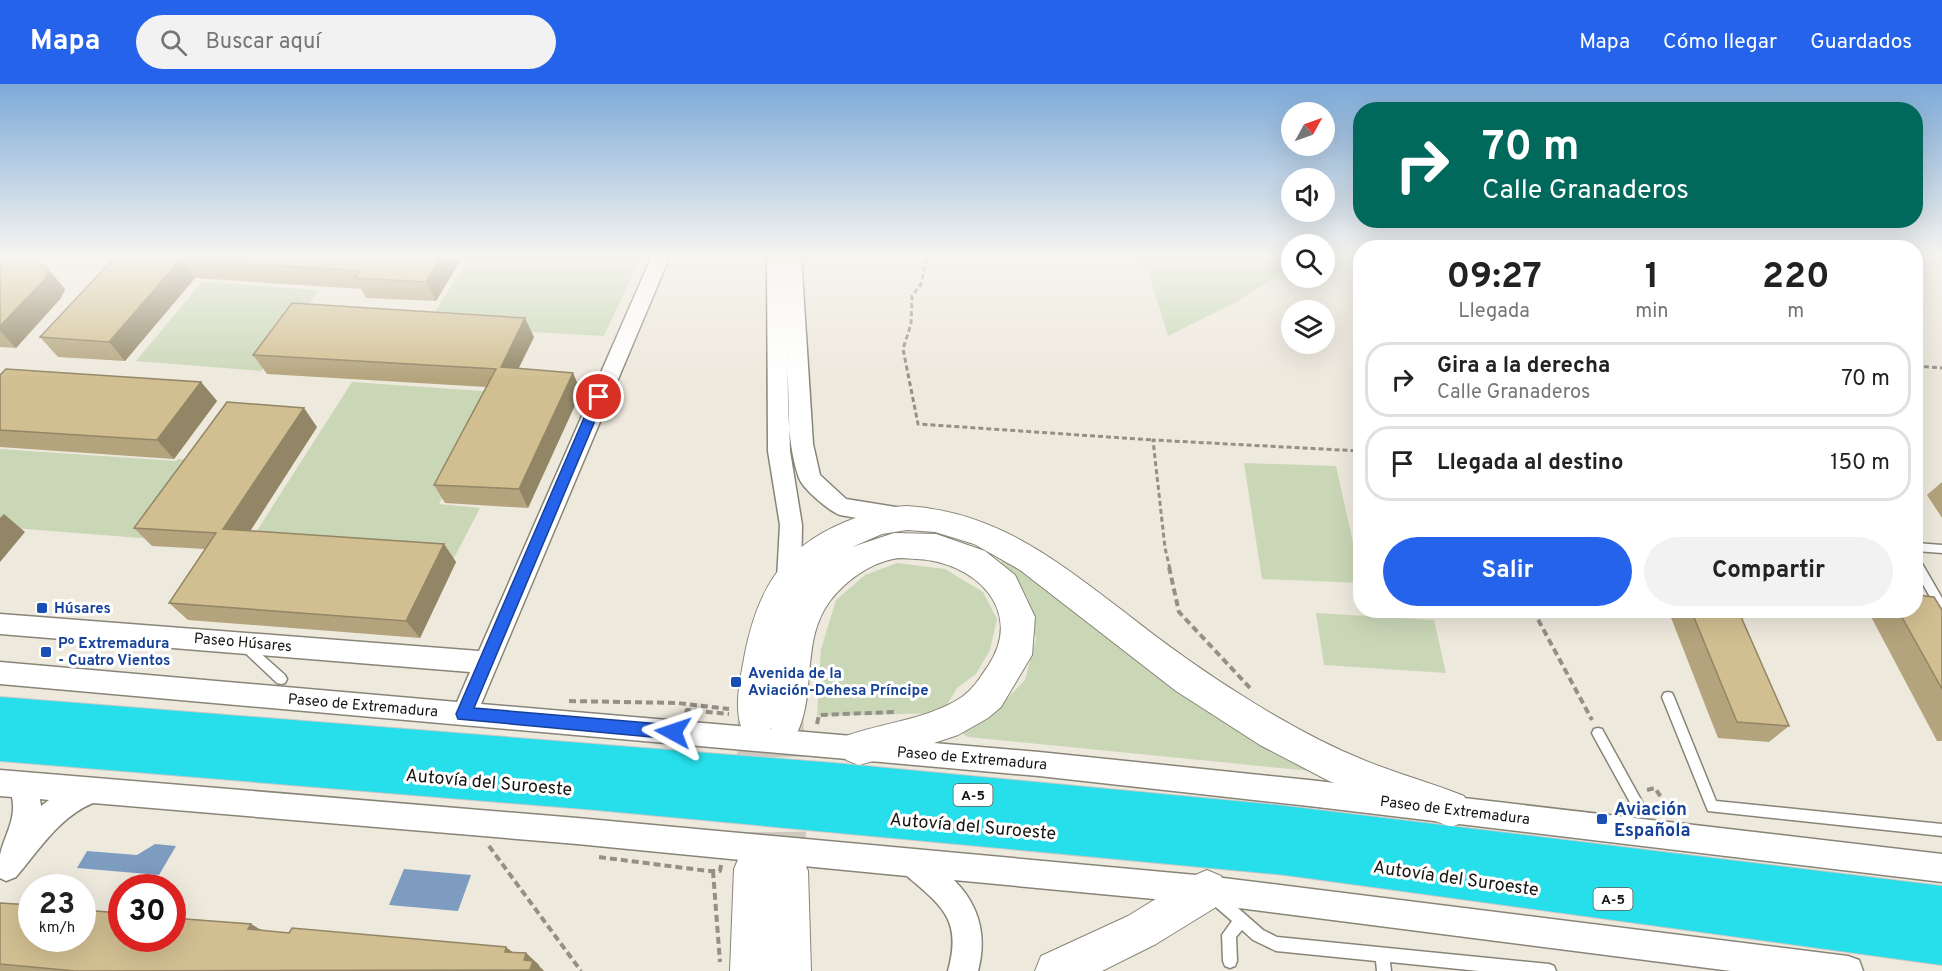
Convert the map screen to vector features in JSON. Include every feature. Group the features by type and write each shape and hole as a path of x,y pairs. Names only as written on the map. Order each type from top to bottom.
{"highway":[{"name":"Autovía del Suroeste","path":"0,714 834,782 1266,822 1942,907"},
{"name":"Autovía del Suroeste","path":"0,743 596,791 1285,855 1942,943"}],"main road":[{"path":"771,720 757,682 766,629 789,579 825,545 868,526 906,518 955,524 996,539 1030,559 1201,689 1256,724 1326,761 1451,809"},
{"path":"771,720 804,618 818,591 834,573 854,558 880,548 909,544 928,545 956,552 985,565 1002,581 1015,604 1020,642 1011,666 988,697 952,721 859,748"},
{"path":"755,868 790,928 790,971"},
{"path":"751,971 755,868"},
{"path":"1056,971 1142,930 1207,890"}],"street":[{"path":"464,714 643,297"},
{"path":"777,297 779,451 791,525 789,579"},
{"path":"794,297 802,444 810,479 840,506 906,518"},
{"name":"Paseo Húsares","path":"0,624 485,662"},
{"name":"Paseo de Extremadura","path":"0,673 859,748 1214,782 1942,868"},
{"path":"11,784 577,831 1207,890 1848,971"},
{"path":"3,872 27,823 29,802 11,784"},
{"path":"3,872 60,806 76,796 94,791"},
{"path":"912,862 953,898 969,928 963,971"},
{"path":"790,928 800,971"}],"lane":[{"path":"1923,548 1942,549"},
{"path":"1923,575 1942,608"},
{"path":"240,641 281,679"},
{"path":"1668,697 1712,807 1942,831"},
{"path":"1598,733 1641,812"},
{"path":"1207,890 1240,921 1276,944 1549,971"},
{"path":"1230,961 1229,935 1240,921"},
{"path":"1382,954 1384,971"}],"path":[{"path":"912,297 911,324 903,349 918,424 1353,451"},
{"path":"1923,367 1942,368"},
{"path":"1153,440 1165,548 1179,612 1254,692"},
{"path":"1537,618 1598,733"},
{"path":"559,701 720,706 771,720 836,715"},
{"path":"684,718 687,710 823,728"},
{"path":"1650,796 1646,789 1655,788 1676,821"},
{"path":"482,837 581,971"},
{"path":"589,855 660,866 713,871 755,868"},
{"path":"713,871 721,971"}],"green space":[{"path":"189,297 314,297 261,371 136,361"},
{"path":"444,297 622,297 604,336 426,326"},
{"path":"1156,297 1243,297 1168,336"},
{"path":"352,382 497,392 439,504 480,508 454,558 249,543"},
{"path":"0,449 209,462 153,539 0,527"},
{"path":"1244,463 1336,466 1353,542 1353,583 1262,579"},
{"path":"1011,558 1321,772 968,737 960,732 998,708 1025,680 1036,639 1028,598 998,563"},
{"path":"897,563 945,569 983,592 997,619 990,650 976,674 957,688 942,713 817,716 821,649 836,600 865,575"},
{"path":"1316,613 1353,615 1353,618 1434,620 1446,673 1324,665"}],"water":[{"path":"155,844 176,846 160,874 77,868 87,851 137,855"},
{"path":"404,869 471,875 458,911 389,905"}],"building":[{"path":"0,297 27,297 0,326"},
{"path":"77,297 148,297 109,342 40,337"},
{"path":"292,303 525,318 501,367 573,373 519,489 434,485 496,369 253,355"},
{"path":"6,369 201,382 157,440 0,430 0,375"},
{"path":"227,402 304,408 223,529 444,544 406,621 169,603 216,533 134,528"},
{"path":"1923,596 1934,597 1942,610 1942,689 1902,618 1923,618"},
{"path":"1694,618 1742,618 1789,726 1737,722"},
{"path":"0,903 18,904 18,952 96,952 96,911 108,912 108,952 186,952 186,919 251,924 248,929 289,933 292,928 506,947 505,952 526,953 524,960 533,961 530,969 539,970 75,971 0,964"}],"tunnel":[{"path":"754,869 756,720"},
{"path":"785,720 788,871"}],"place":[{"name":"Húsares","path":"42,608"},
{"name":"Pº Extremadura - Cuatro Vientos","path":"46,652"},
{"name":"Avenida de la Aviación-Dehesa Príncipe","path":"736,682"},
{"name":"Aviación Española","path":"1602,819"}],"route":[{"path":"599,397 464,714 673,732"}]}
